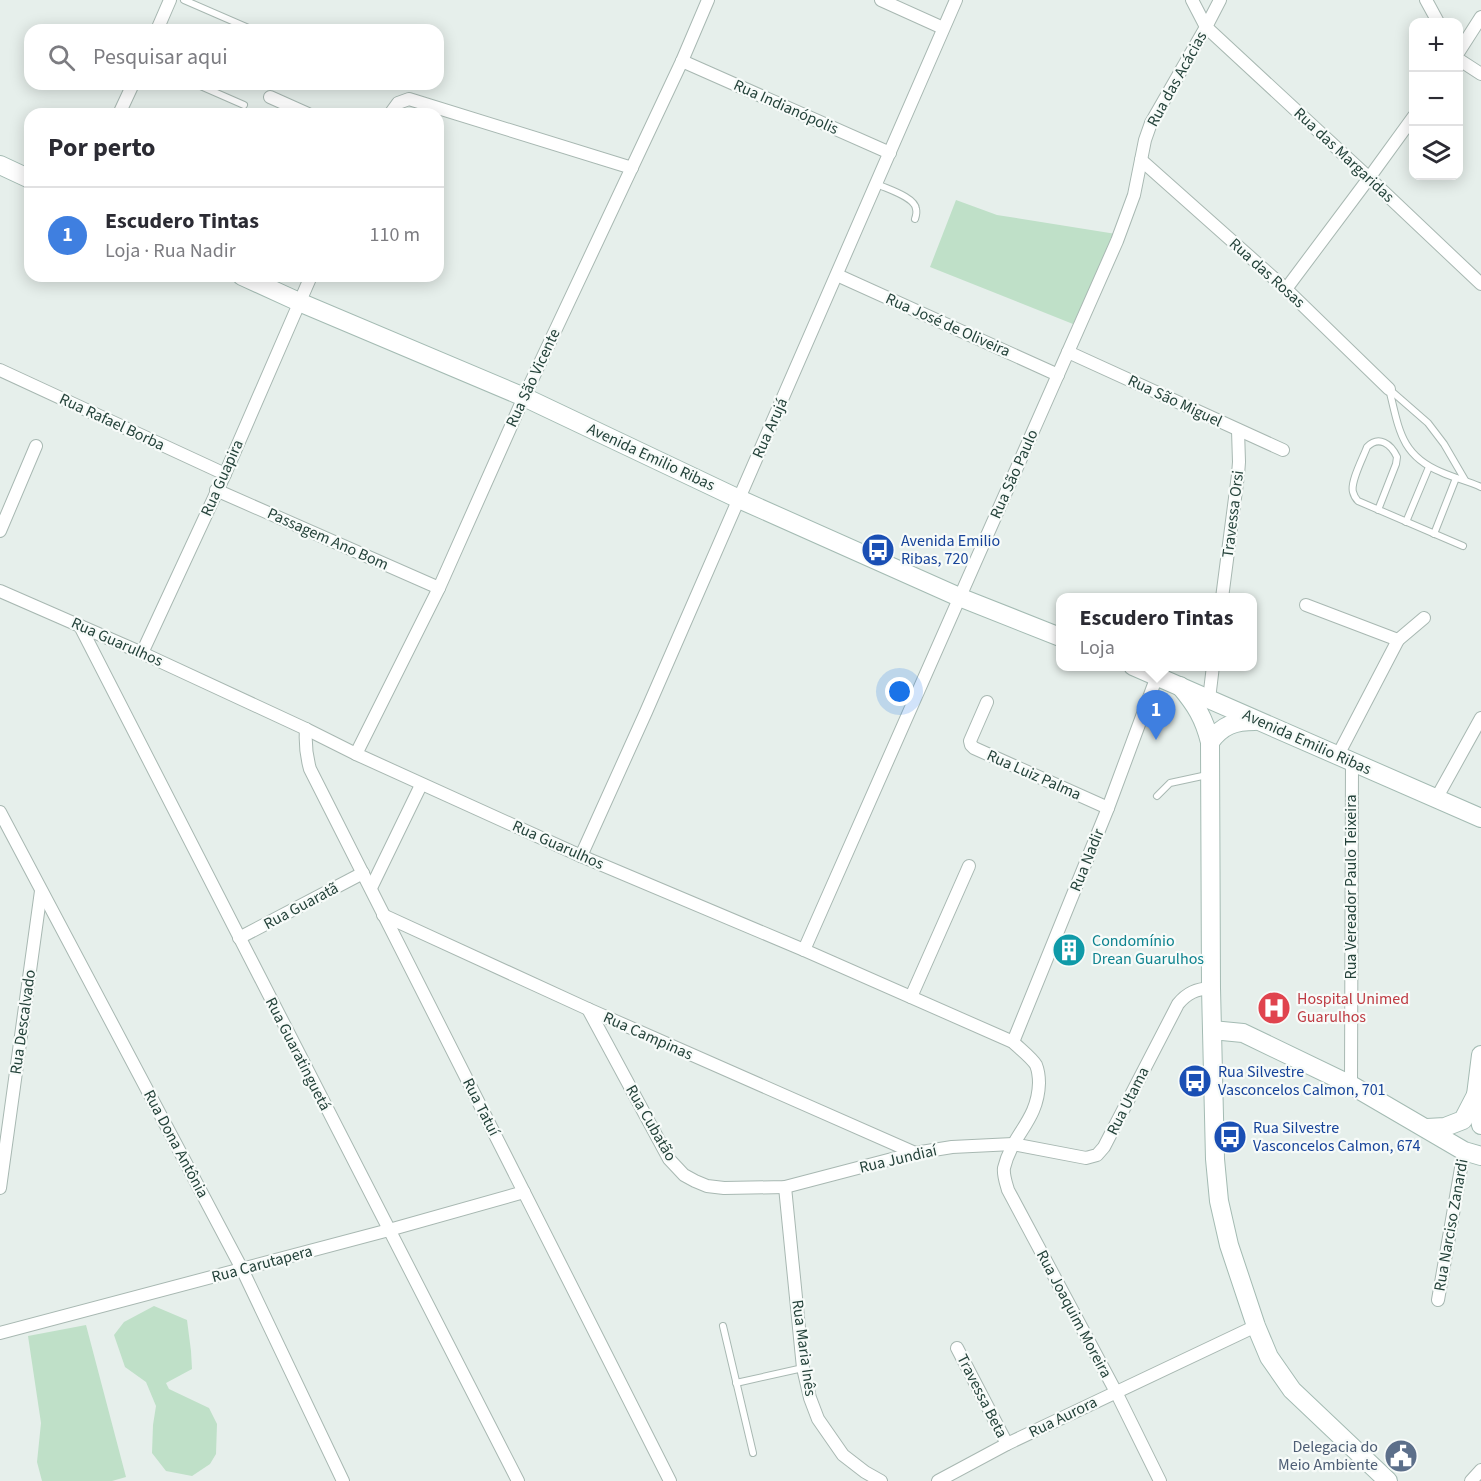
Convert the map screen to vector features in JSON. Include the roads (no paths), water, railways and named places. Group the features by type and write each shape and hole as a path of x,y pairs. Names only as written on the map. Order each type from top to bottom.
{"main road":[{"path":"0,165 24,176"},
{"name":"Avenida Emilio Ribas","path":"255,282 524,397 739,499 959,597 1056,635"},
{"name":"Avenida Emilio Ribas","path":"1145,671 1481,818"},
{"path":"1180,686 1200,713 1207,727 1210,742 1211,988 1215,1159 1219,1201 1229,1245 1256,1326 1269,1357 1292,1390 1388,1481"},
{"path":"1210,742 1215,734 1232,723 1260,721"},
{"path":"1212,1030 1243,1033 1351,1085 1472,1154"},
{"path":"1481,1055 1476,1095 1481,1125"},
{"path":"1427,1128 1445,1127 1463,1120 1476,1095"}],"street":[{"path":"160,24 170,0"},
{"name":"Rua São Vicente","path":"356,754 439,588 524,397 682,61 708,0"},
{"path":"881,0 943,28"},
{"name":"Rua Arujá","path":"581,856 956,0"},
{"name":"Rua das Margaridas","path":"1192,0 1206,27 1481,284"},
{"name":"Rua das Acácias","path":"1141,160 1151,123 1220,0"},
{"path":"1426,0 1436,18"},
{"path":"1463,45 1481,17"},
{"name":"Rua Indianópolis","path":"682,61 890,153"},
{"path":"1463,62 1481,74"},
{"path":"122,108 130,90"},
{"path":"270,97 295,108"},
{"path":"394,108 398,103 409,99 438,108"},
{"path":"444,110 632,168"},
{"path":"1286,289 1409,122"},
{"name":"Rua das Rosas","path":"1141,160 1286,289 1389,389"},
{"name":"Rua São Paulo","path":"804,950 1118,241 1134,195 1141,160"},
{"name":"Rua José de Oliveira","path":"837,274 1058,375"},
{"name":"Rua Guapira","path":"142,653 225,474 308,282"},
{"name":"Rua São Miguel","path":"1068,352 1282,450"},
{"name":"Rua Rafael Borba","path":"0,370 225,474"},
{"name":"Travessa Orsi","path":"1223,593 1238,475 1238,430"},
{"path":"0,531 36,446"},
{"name":"Passagem Ano Bom","path":"216,490 439,588"},
{"name":"Rua Guarulhos","path":"0,591 142,653 356,754 581,856 804,950 1013,1042 1035,1064 1039,1077 1036,1106 1013,1144"},
{"path":"1306,605 1398,640"},
{"path":"1345,758 1398,640 1424,618"},
{"name":"Rua Guaratinguetá","path":"80,626 518,1481"},
{"path":"1209,699 1213,671"},
{"name":"Rua Nadir","path":"1013,1042 1108,808 1157,676"},
{"name":"Rua Luiz Palma","path":"987,702 970,741 974,748 1108,808"},
{"path":"1436,799 1481,718"},
{"name":"Rua Tatuí","path":"306,729 306,754 310,769 670,1481"},
{"name":"Rua Vereador Paulo Teixeira","path":"1345,758 1351,1085"},
{"path":"371,888 421,784"},
{"name":"Rua Dona Antônia","path":"0,812 242,1269 340,1480"},
{"path":"911,997 969,866"},
{"name":"Rua Guaratã","path":"239,938 363,873"},
{"name":"Rua Descalvado","path":"0,1188 41,891"},
{"name":"Rua Campinas","path":"383,915 588,1009 915,1153"},
{"name":"Rua Utama","path":"1013,1144 1086,1158 1097,1155 1104,1147 1178,1005 1191,992 1211,988"},
{"name":"Rua Cubatão","path":"588,1009 669,1159 684,1175 707,1186 786,1187"},
{"name":"Rua Jundiaí","path":"786,1187 915,1153 952,1147 1013,1144"},
{"name":"Rua Joaquim Moreira","path":"1013,1144 1004,1168 1008,1190 1116,1392 1160,1481"},
{"name":"Rua Narciso Zanardi","path":"1438,1300 1472,1154"},
{"name":"Rua Maria Inês","path":"786,1187 803,1368 810,1398 818,1419 843,1455 881,1481"},
{"name":"Rua Carutapera","path":"0,1333 524,1192"},
{"name":"Rua Aurora","path":"938,1481 1007,1444 1256,1326"},
{"name":"Travessa Beta","path":"957,1348 1007,1444"},
{"path":"1471,1481 1481,1470"}],"lane":[{"path":"184,0 239,24"},
{"path":"210,90 244,105"},
{"path":"877,184 909,198 917,210 915,219"},
{"path":"1389,389 1400,433 1409,451 1429,467 1481,486"},
{"path":"1389,389 1428,423 1444,444 1465,480"},
{"path":"1378,510 1397,457 1389,445 1376,441 1367,447 1352,489 1358,501 1378,510 1462,546"},
{"path":"1406,522 1429,467"},
{"path":"1434,534 1456,477"},
{"path":"1157,796 1170,783 1211,774"},
{"path":"723,1326 753,1453"},
{"path":"736,1383 803,1368"}],"place":[{"name":"Avenida Emilio Ribas, 720","path":"878,550"},
{"name":"Escudero Tintas","path":"1156,740"},
{"name":"Condomínio Drean Guarulhos","path":"1069,950"},
{"name":"Hospital Unimed Guarulhos","path":"1274,1008"},
{"name":"Rua Silvestre Vasconcelos Calmon, 701","path":"1195,1081"},
{"name":"Rua Silvestre Vasconcelos Calmon, 674","path":"1230,1137"},
{"name":"Delegacia do Meio Ambiente","path":"1401,1456"}]}
